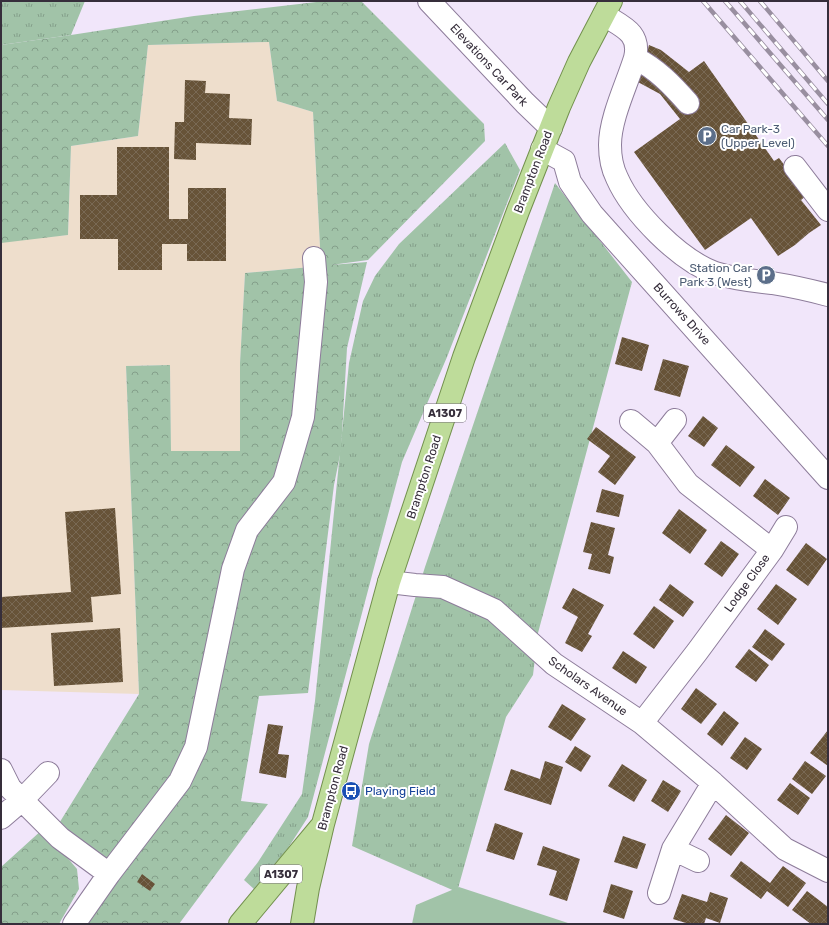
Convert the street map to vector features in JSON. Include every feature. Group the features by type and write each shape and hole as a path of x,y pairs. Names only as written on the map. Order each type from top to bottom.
{"main road":[{"name":"Brampton Road","path":"302,924 308,888 323,824 389,582 464,357 558,107 579,62 608,8"},
{"name":"A1307","path":"240,924 323,824"}],"street":[{"name":"Elevations Car Park","path":"429,1 525,103 551,128"},
{"path":"608,8 632,34 640,60 673,85 688,102"},
{"path":"640,60 614,123 610,145 616,176 636,209 662,237 677,250 713,272 735,279 779,285 828,295"},
{"name":"Burrows Drive","path":"542,149 564,161 570,182 592,214 828,478"},
{"path":"795,167 828,210"},
{"path":"74,924 109,874 180,781 196,747 233,569 247,530 284,482 303,417 316,282 314,258"},
{"path":"657,443 675,420"},
{"name":"Lodge Close","path":"631,421 657,443 688,484 772,550 697,652 642,723"},
{"path":"772,550 786,527"},
{"name":"Scholars Avenue","path":"389,582 443,587 494,610 554,664 642,723 714,783 785,849 828,871"},
{"path":"1,770 10,788 60,838 109,874"},
{"path":"1,818 22,800 48,773"},
{"path":"660,893 673,849 714,783"},
{"path":"673,849 698,861"}],"shaded area":[{"path":"269,42 277,101 313,112 321,266 245,273 240,363 240,451 171,451 170,365 126,366 139,694 1,690 1,241 68,235 71,146 138,136 148,45"}],"green space":[{"path":"1,1 85,1 71,35 1,45"},
{"path":"325,1 361,1 484,124 485,141 368,260 331,265 367,262 347,348 341,450 334,485 308,693 259,696 241,801 268,804 179,924 85,924 119,874 58,825 139,694 126,366 170,365 171,451 240,451 240,363 245,273 321,266 313,112 277,101 269,42 148,45 138,136 71,146 68,235 1,243 1,45 194,16"},
{"path":"505,143 520,170 447,357 402,462 308,817 288,848 254,889 244,880 258,862 302,794 315,701 349,363 363,301 375,276 399,244"},
{"path":"555,183 632,282 538,633 533,675 506,717 457,892 352,846 369,744 425,567"},
{"path":"43,829 77,869 79,889 59,924 1,924 1,867"},
{"path":"459,887 571,924 412,924 416,905"}],"building":[{"name":"Car Park-3 (Upper Level)","path":"649,45 661,50 689,72 704,61 774,161 779,158 807,195 801,200 821,225 778,256 751,218 705,250 634,152 680,119 660,94 636,81 644,63"},
{"path":"185,80 206,81 205,93 230,94 229,118 252,119 251,145 196,143 196,160 174,159 175,122 184,122"},
{"path":"117,147 169,147 169,219 188,219 188,188 226,188 226,261 187,261 187,244 162,244 162,270 118,270 118,239 80,239 80,195 117,195"},
{"path":"622,337 649,345 642,371 615,364"},
{"path":"663,359 689,366 680,397 654,390"},
{"path":"703,416 718,428 704,447 688,436"},
{"path":"596,427 636,457 615,485 598,472 610,456 587,439"},
{"path":"726,445 755,467 740,487 711,465"},
{"path":"765,479 790,498 778,515 753,496"},
{"path":"602,489 624,495 619,517 596,512"},
{"path":"115,508 121,594 91,597 93,622 1,628 1,597 71,592 65,512"},
{"path":"679,509 707,530 690,554 662,533"},
{"path":"591,522 615,528 608,555 614,557 610,574 588,569 592,554 583,552"},
{"path":"721,541 739,554 722,577 704,564"},
{"path":"806,543 827,559 808,586 786,570"},
{"path":"670,584 694,602 683,617 659,600"},
{"path":"776,584 797,599 778,625 757,609"},
{"path":"573,588 604,605 588,634 592,636 582,652 565,643 578,617 562,608"},
{"path":"654,606 674,621 654,649 633,634"},
{"path":"120,628 123,682 54,686 51,633"},
{"path":"765,629 785,644 772,661 752,647"},
{"path":"749,649 769,665 756,682 735,667"},
{"path":"623,651 647,667 636,684 612,668"},
{"path":"696,688 717,704 701,724 681,709"},
{"path":"562,704 586,719 571,741 548,727"},
{"path":"724,711 739,723 722,746 707,734"},
{"path":"268,724 283,726 278,754 289,755 286,778 259,773"},
{"path":"828,730 828,766 810,753"},
{"path":"745,737 762,749 747,770 730,758"},
{"path":"575,746 591,756 581,772 565,762"},
{"path":"545,761 563,767 551,805 504,790 511,769 540,779"},
{"path":"805,761 826,776 812,794 792,779"},
{"path":"622,764 647,780 634,802 608,786"},
{"path":"663,780 681,791 668,812 651,801"},
{"path":"790,783 810,798 798,815 777,800"},
{"path":"726,815 749,833 731,856 708,839"},
{"path":"495,823 523,833 514,860 486,851"},
{"path":"623,836 646,844 637,869 614,862"},
{"path":"543,846 580,859 567,901 549,895 557,871 537,865"},
{"path":"741,861 770,883 783,866 806,883 788,907 767,891 761,899 730,876"},
{"path":"142,874 155,884 150,891 137,882"},
{"path":"611,884 633,891 624,919 603,912"},
{"path":"807,891 828,907 828,924 811,924 792,910"},
{"path":"710,892 728,898 720,923 706,918 704,924 689,924 673,919 682,894 707,902"}],"railway":[{"path":"703,1 828,146"},
{"path":"725,1 828,120"},
{"path":"740,1 828,104"},
{"path":"760,1 828,81"}],"place":[{"name":"Car Park-3 (Upper Level)","path":"707,136"},
{"name":"Station Car Park 3 (West)","path":"766,275"},
{"name":"Playing Field","path":"351,791"}]}
